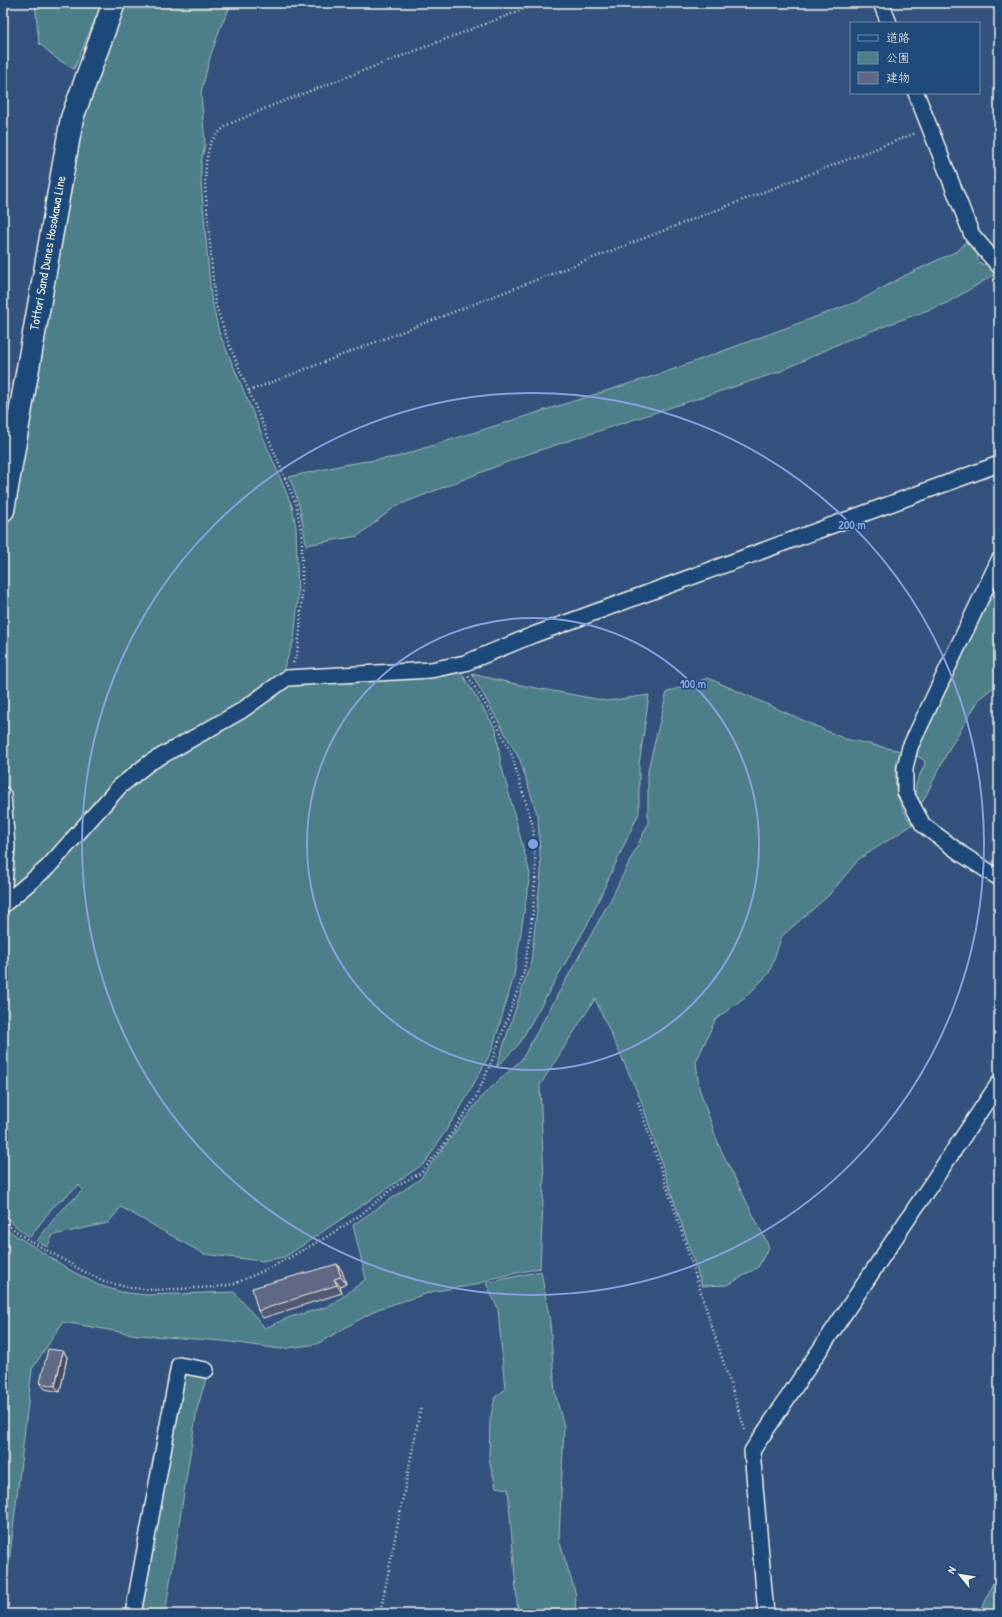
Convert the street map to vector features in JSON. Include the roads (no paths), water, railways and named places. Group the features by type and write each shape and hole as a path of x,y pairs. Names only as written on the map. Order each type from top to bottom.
{"main road":[{"name":"Tottori Sand Dunes Hosokawa Line","path":"3,510 72,118 114,3"}],"street":[{"path":"881,3 889,22"},
{"path":"916,94 972,236 999,266"},
{"path":"3,905 48,867 120,787 149,763 241,711 287,678 431,670 465,663 541,632 999,464"},
{"path":"999,560 910,747 905,768 905,792 923,825 963,855 999,878"},
{"path":"3,795 7,847 3,898"},
{"path":"766,1614 752,1451 999,1083"},
{"path":"133,1614 179,1365 206,1370"}]}
